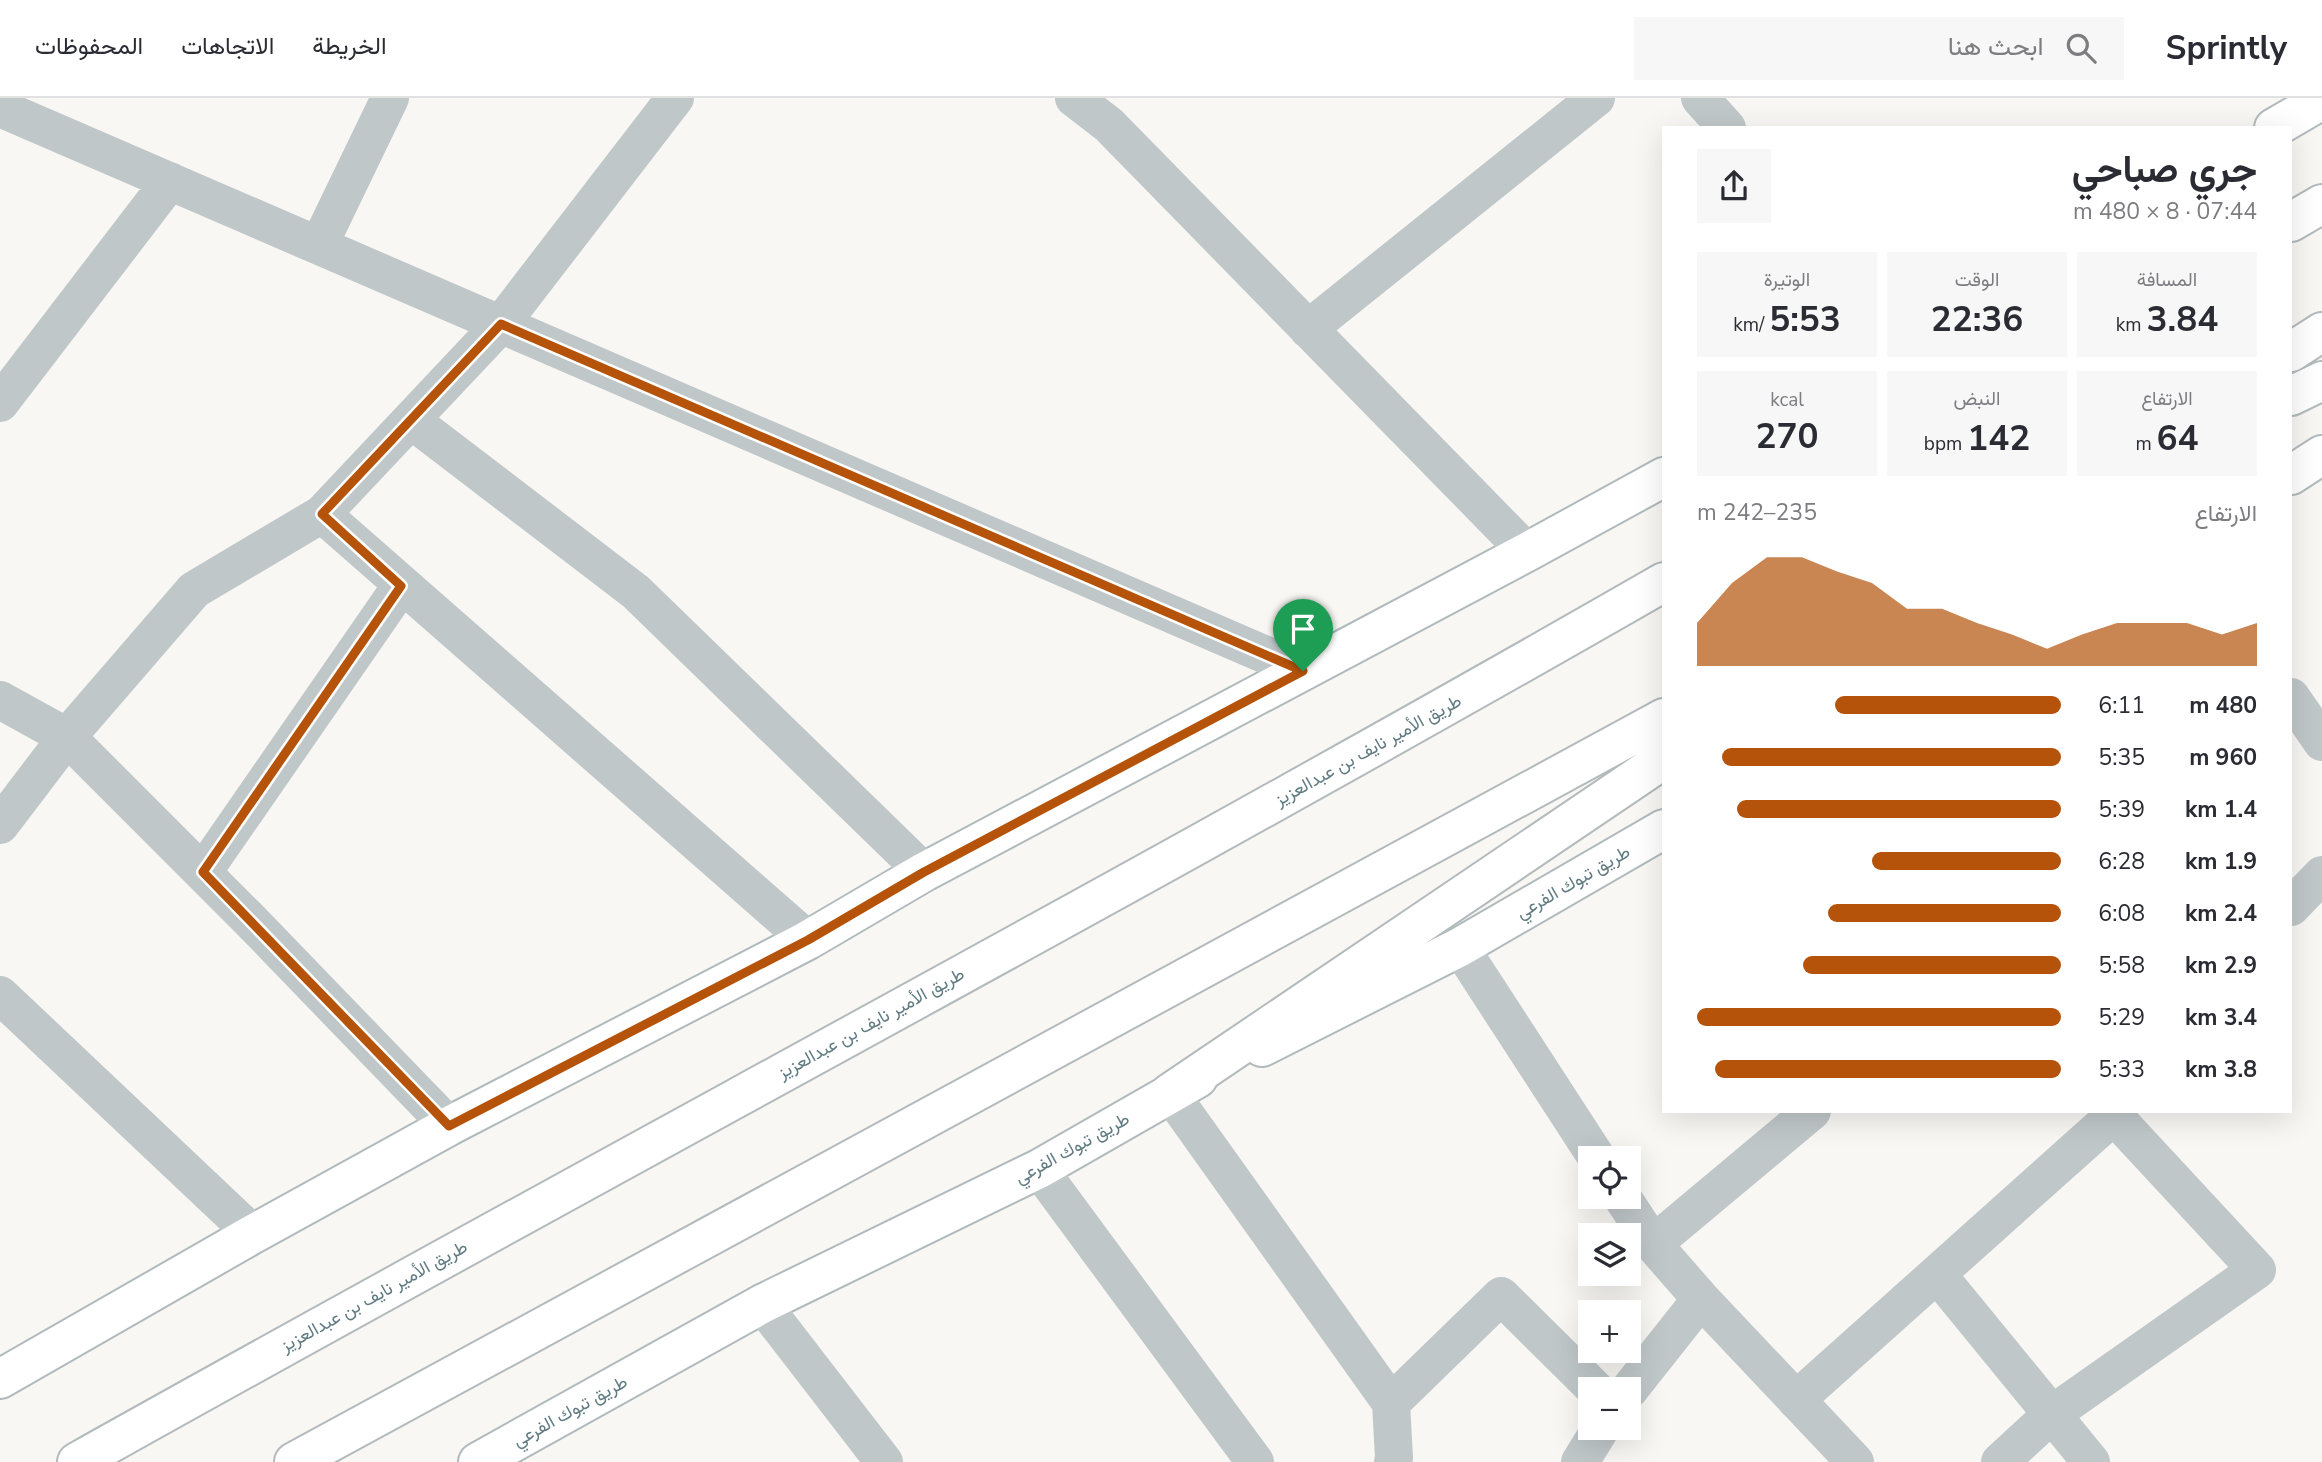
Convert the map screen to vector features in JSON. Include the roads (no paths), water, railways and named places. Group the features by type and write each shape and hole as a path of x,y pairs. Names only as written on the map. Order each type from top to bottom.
{"main road":[{"path":"2277,126 2322,100"},
{"path":"2292,221 2322,204"},
{"path":"2292,351 2322,332"},
{"path":"2292,396 2322,381"},
{"path":"2292,474 2322,455"},
{"path":"1,1376 449,1126 808,940 924,872 1662,478"},
{"name":"طريق الأمير نايف بن عبدالعزيز","path":"77,1462 440,1259 1381,744 1662,583"},
{"path":"294,1462 1662,719"},
{"path":"1170,1093 1662,760"},
{"name":"طريق تبوك الفرعي","path":"478,1462 762,1304 1039,1169 1170,1093 1460,947 1662,830"}],"street":[{"path":"319,245 390,98"},
{"path":"0,825 67,737 194,590 322,514 501,324 675,98"},
{"path":"1073,98 1109,125 1527,552"},
{"path":"1308,328 1596,98"},
{"path":"1700,98 1725,126"},
{"path":"0,107 1303,671"},
{"path":"0,403 170,181"},
{"path":"411,420 636,592 924,872"},
{"path":"322,514 808,940"},
{"path":"203,872 401,586"},
{"path":"2292,698 2322,742"},
{"path":"0,700 67,737 203,872 449,1126"},
{"path":"2292,906 2322,875"},
{"path":"1460,947 1589,1146"},
{"path":"0,995 253,1234"},
{"path":"1170,1093 1391,1403 1392,1462"},
{"path":"1653,1244 1810,1113"},
{"path":"1797,1401 2117,1114 2257,1270 2052,1414 2000,1462"},
{"path":"1039,1169 1255,1462"},
{"path":"1630,1209 1653,1244 1701,1300 1855,1462"},
{"path":"1937,1275 2091,1462"},
{"path":"1391,1403 1500,1296 1583,1377"},
{"path":"1639,1377 1701,1300"},
{"path":"762,1304 884,1462"},
{"path":"1580,1462 1594,1440"}]}
